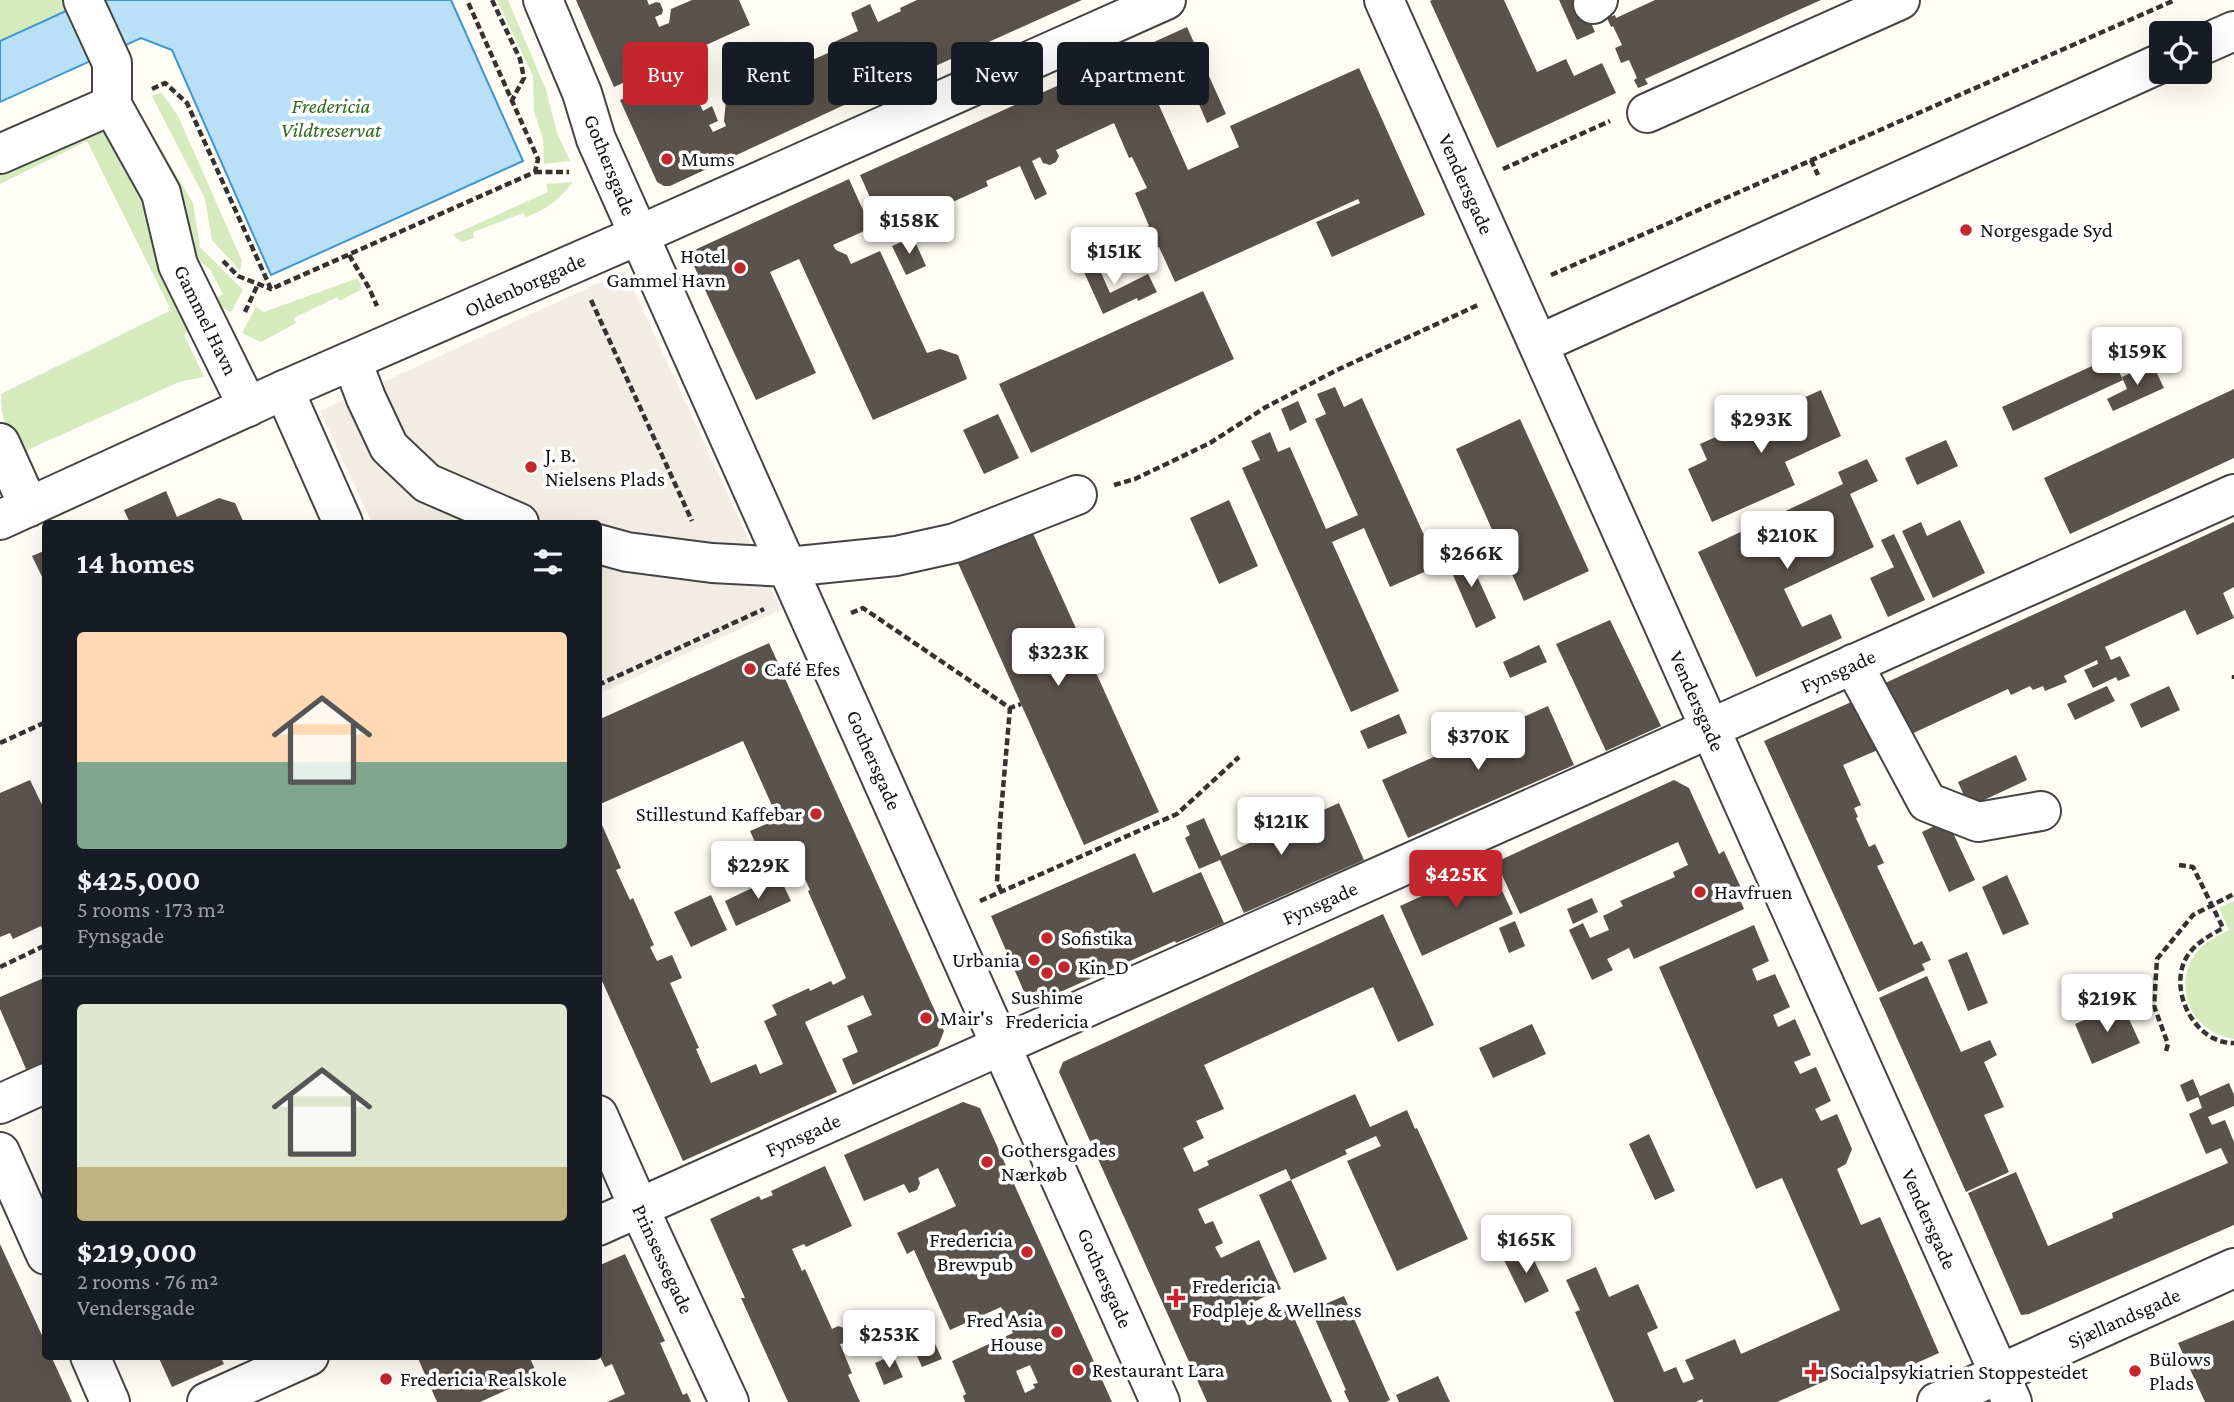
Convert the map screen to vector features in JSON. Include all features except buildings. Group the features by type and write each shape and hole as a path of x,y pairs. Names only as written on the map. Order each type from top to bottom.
{"street":[{"name":"Gammel Havn","path":"83,0 112,63 112,105 161,194 178,265 248,407"},
{"name":"Gothersgade","path":"543,0 582,93 596,139 1160,1402"},
{"name":"Oldenborggade","path":"15,513 284,390 1166,0"},
{"name":"Vendersgade","path":"1384,0 2006,1388"},
{"path":"1630,116 1900,0"},
{"path":"2212,41 2234,31"},
{"path":"1539,345 2149,68"},
{"path":"0,154 112,105"},
{"path":"352,361 366,398 390,447 427,484 512,520"},
{"path":"284,390 342,520"},
{"path":"0,443 15,513"},
{"name":"Fynsgade","path":"602,1224 2234,494"},
{"path":"602,545 627,552 712,563 794,580 955,543 1077,495"},
{"path":"1853,664 1927,802 1978,822 2041,811"},
{"path":"0,1104 42,1085"},
{"name":"Prinsessegade","path":"602,1124 729,1402"},
{"path":"0,1152 42,1246"},
{"name":"Sjællandsgade","path":"1937,1402 2006,1388 2234,1268"},
{"path":"92,1360 110,1402"},
{"path":"207,1402 300,1360"}],"path":[{"path":"467,0 538,159 535,172"},
{"path":"492,0 520,59 524,78 512,101"},
{"path":"1077,495 1135,480 1210,443 1266,407 1336,370 1466,309 1515,291 2175,0"},
{"path":"174,90 187,103 271,289 535,172 571,172"},
{"path":"1505,169 1630,116"},
{"path":"349,254 369,288"},
{"path":"575,262 712,563"},
{"path":"250,303 258,284"},
{"path":"602,683 794,580"},
{"path":"815,628 863,608 1010,708"},
{"path":"1010,708 1021,704"},
{"path":"1001,892 998,882 1000,824 1010,708"},
{"path":"0,743 42,724"},
{"path":"943,917 1177,814 1240,757"},
{"path":"2179,865 2193,867 2223,928 2204,939 2185,960 2181,992 2186,1009 2206,1033 2221,1041 2234,1043"},
{"path":"2166,1051 2168,1044 2154,1006 2157,959 2193,915 2234,894"},
{"path":"0,967 42,947"}],"green space":[{"path":"0,0 64,0 68,10 0,41"},
{"path":"497,0 508,0 546,90 557,133 570,161 544,164 543,139 534,111 533,76"},
{"path":"161,92 178,116 242,261 240,271 212,240 205,199 152,96"},
{"path":"136,107 193,203 200,247 243,290 231,312 211,302 223,294 210,269 196,259 128,108"},
{"path":"103,119 149,197 196,327 184,335 204,377 179,382 25,451 14,440 6,426 1,394 171,310 87,141 0,184 0,164"},
{"path":"573,182 563,194 540,211 526,217 523,213 473,232 474,238 462,242 453,235 548,192 546,184"},
{"path":"358,278 362,289 340,301 337,297 294,318 296,323 261,342 242,333 256,307 264,312"},
{"path":"2234,901 2234,1039 2220,1035 2198,1019 2186,996 2185,983 2188,969 2198,951 2229,930 2219,908"}],"shaded area":[{"name":"J. B. Nielsens Plads","path":"625,271 781,610 602,693 602,520 371,520 320,411"}],"water":[{"name":"Fredericia Vildtreservat","path":"90,0 451,0 523,161 271,275 172,50 141,38 0,102 0,41"}],"place":[{"name":"Mums","path":"667,159"},
{"name":"Norgesgade Syd","path":"1966,230"},
{"name":"Hotel Gammel Havn","path":"740,268"},
{"name":"J. B. Nielsens Plads","path":"531,467"},
{"name":"Café Efes","path":"750,669"},
{"name":"Stillestund Kaffebar","path":"816,814"},
{"name":"Havfruen","path":"1700,892"},
{"name":"Sofistika","path":"1047,938"},
{"name":"Urbania","path":"1034,960"},
{"name":"Kin_D","path":"1064,967"},
{"name":"Sushime Fredericia","path":"1047,973"},
{"name":"Mair's","path":"926,1018"},
{"name":"Gothersgades Nærkøb","path":"987,1162"},
{"name":"Fredericia Brewpub","path":"1027,1252"},
{"name":"Fredericia Fodpleje & Wellness","path":"1176,1298"},
{"name":"Fred Asia House","path":"1057,1332"},
{"name":"Restaurant Lara","path":"1078,1370"},
{"name":"Bülows Plads","path":"2135,1371"},
{"name":"Socialpsykiatrien Stoppestedet","path":"1814,1372"},
{"name":"Fredericia Realskole","path":"386,1379"}]}
